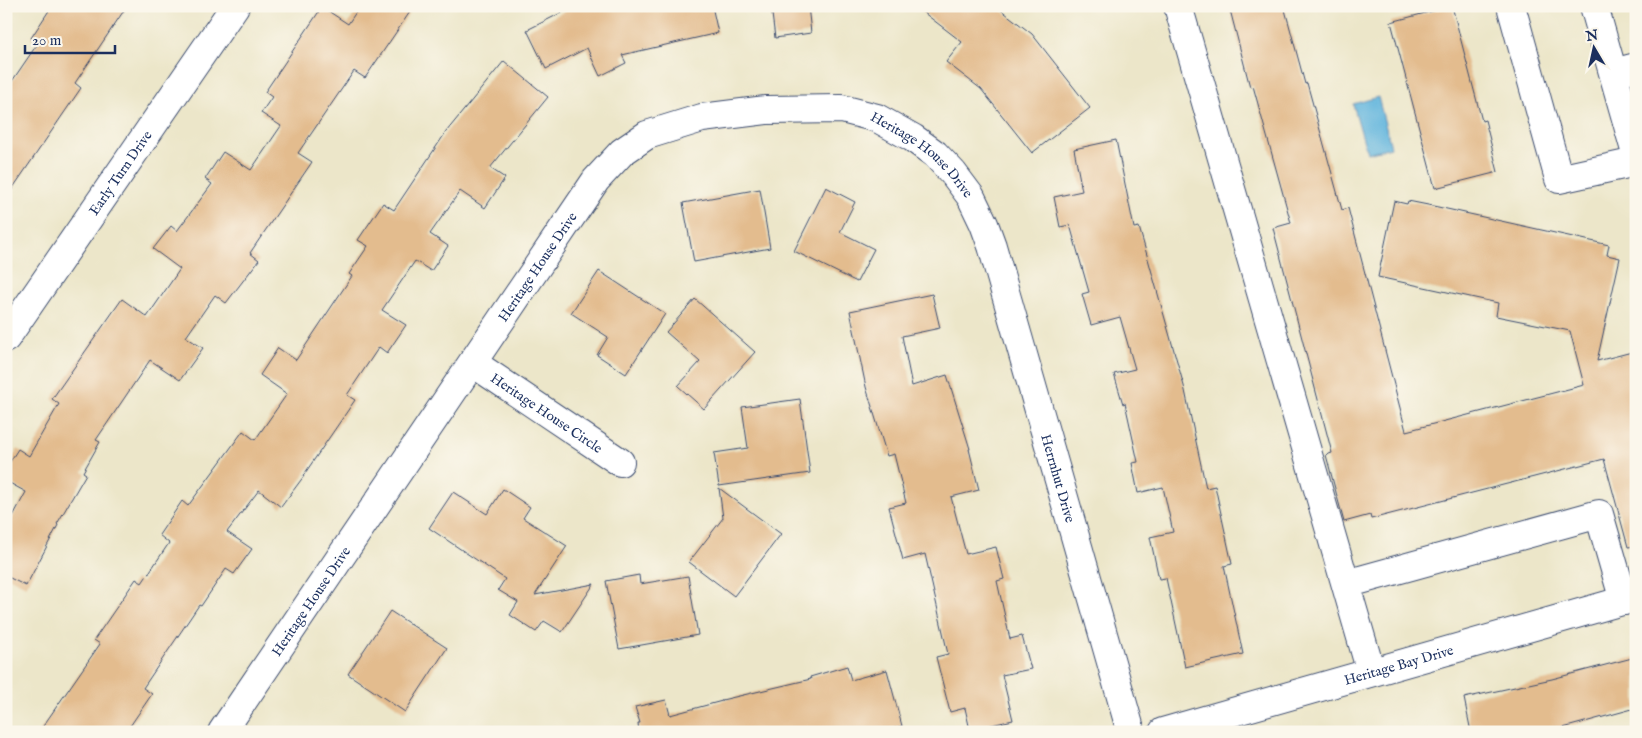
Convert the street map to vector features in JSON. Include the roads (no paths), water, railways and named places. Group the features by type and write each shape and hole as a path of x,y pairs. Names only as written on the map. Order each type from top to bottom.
{"street":[{"name":"Early Turn Drive","path":"6,338 235,6"},
{"path":"1178,6 1371,672"},
{"path":"1511,6 1559,179 1636,162"},
{"path":"1594,6 1624,70 1636,154"},
{"name":"Heritage House Drive","path":"222,732 596,180 622,152 647,135 702,118 766,110 842,109 877,118 935,154 953,173 971,197 984,224"},
{"name":"Herrnhut Drive","path":"984,224 992,246 1131,732"},
{"name":"Heritage House Circle","path":"473,363 620,462"},
{"path":"1346,584 1599,514 1630,599"},
{"name":"Heritage Bay Drive","path":"1162,732 1630,599"}],"water":[{"path":"1378,97 1391,147 1367,153 1353,104"}]}
